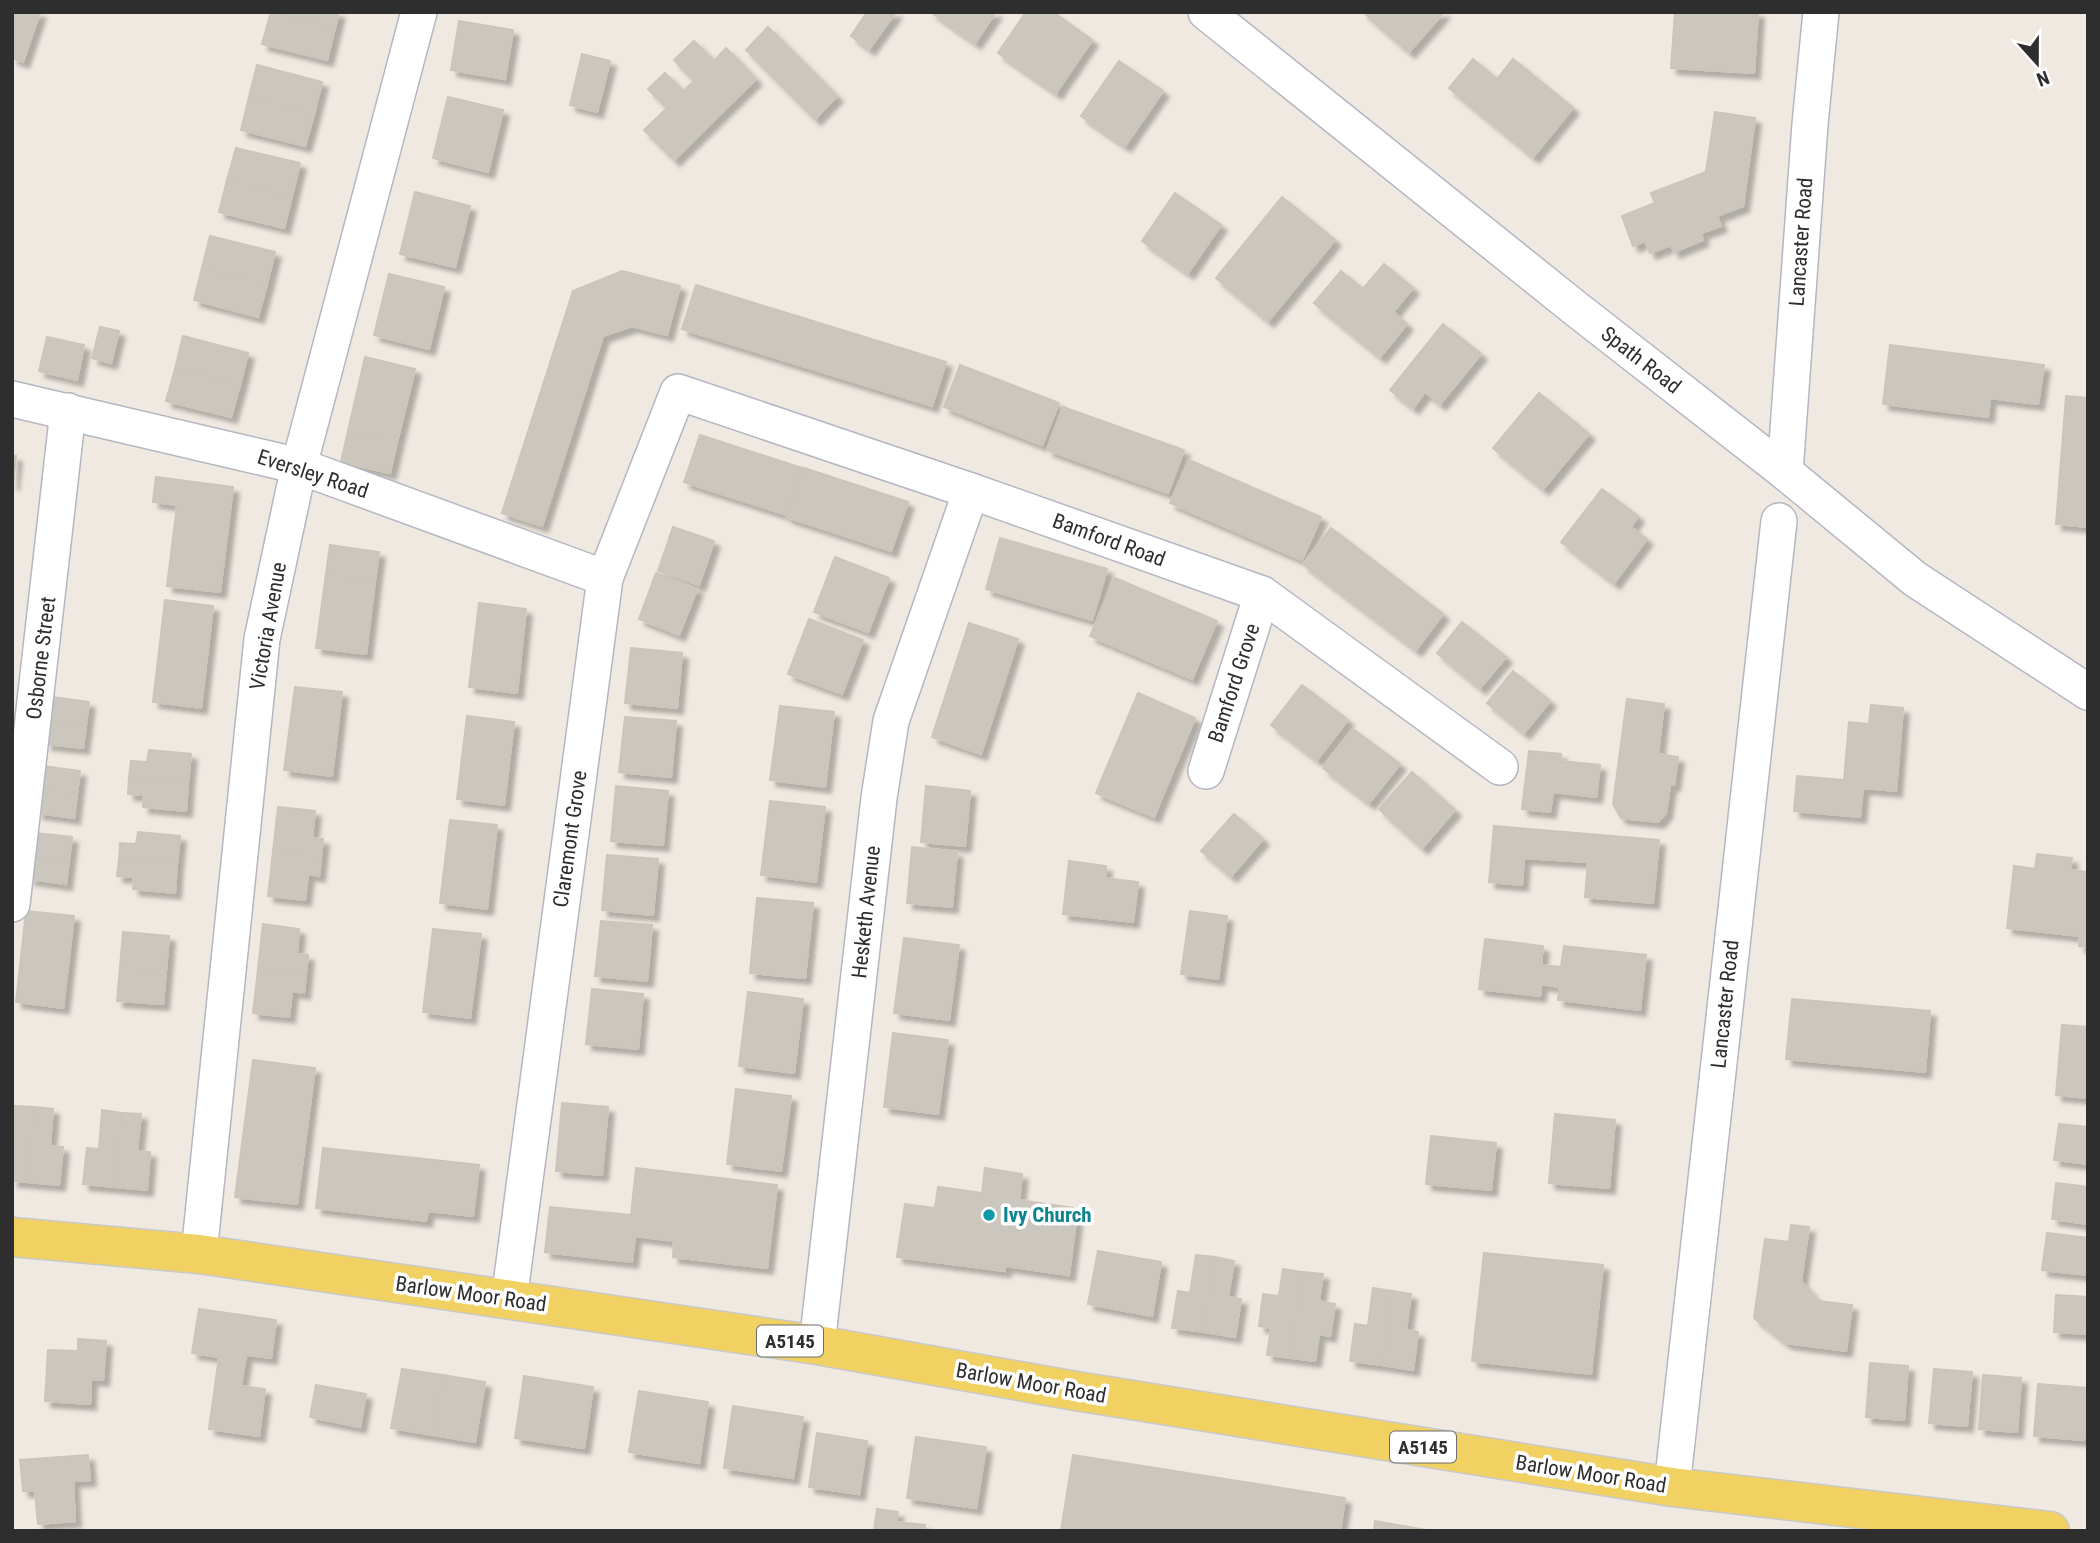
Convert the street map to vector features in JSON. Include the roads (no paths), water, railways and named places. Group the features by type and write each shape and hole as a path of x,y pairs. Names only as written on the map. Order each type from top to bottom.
{"main road":[{"name":"Barlow Moor Road","path":"12,1237 199,1254 817,1345 1868,1521 2050,1531"}],"street":[{"name":"Victoria Avenue","path":"199,1254 262,639 299,466 419,12"},
{"name":"Spath Road","path":"1206,12 1564,300 1785,472 1915,579 2088,692"},
{"name":"Lancaster Road","path":"1785,472 1810,124 1821,12"},
{"name":"Bamford Road","path":"678,391 1262,594 1500,767"},
{"name":"Claremont Grove","path":"509,1300 605,578 678,391"},
{"name":"Eversley Road","path":"12,399 299,466 605,578"},
{"name":"Osborne Street","path":"12,904 68,411"},
{"name":"Hesketh Avenue","path":"817,1345 879,798 891,721 971,491"},
{"name":"Lancaster Road","path":"1672,1487 1779,521"},
{"name":"Bamford Grove","path":"1206,771 1262,594"}],"place":[{"name":"Ivy Church","path":"989,1215"}]}
